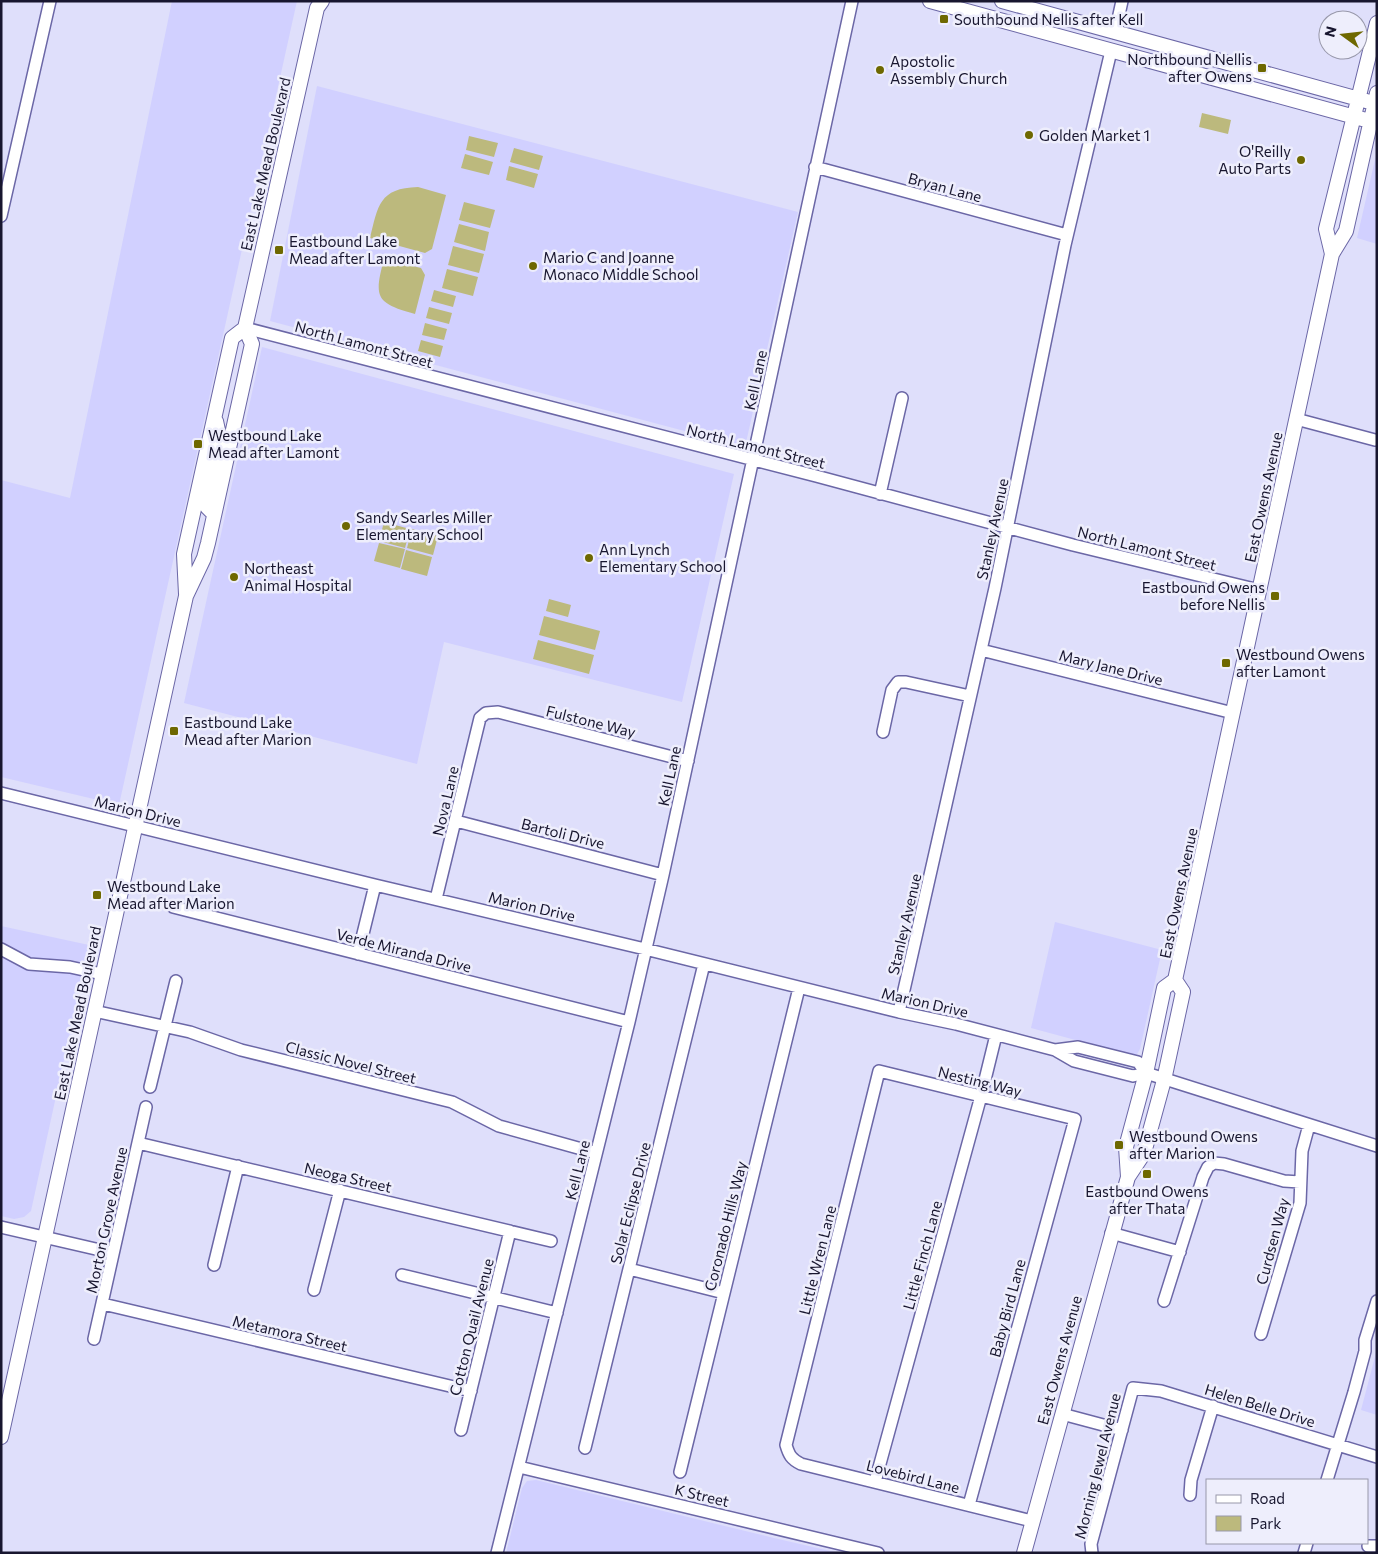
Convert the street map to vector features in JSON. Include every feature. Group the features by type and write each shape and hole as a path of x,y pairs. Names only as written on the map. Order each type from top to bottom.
{"main road":[{"path":"930,1 1373,122"},
{"path":"1002,1 1357,99 1376,100"},
{"name":"East Lake Mead Boulevard","path":"1,1437 186,596 204,558 252,344 245,328 318,3"},
{"name":"East Owens Avenue","path":"1332,254 1326,229 1377,22"},
{"name":"East Owens Avenue","path":"1128,1177 1126,1147 1146,1073 1164,988 1175,980 1332,254 1346,231 1373,122 1376,100"},
{"name":"East Lake Mead Boulevard","path":"186,596 184,554 232,338 245,328"},
{"path":"214,513 207,507 220,440 215,415"},
{"name":"East Owens Avenue","path":"1024,1553 1111,1233 1128,1177 1144,1152 1164,1080 1183,992 1175,980"}],"street":[{"path":"1,216 6,169 26,109 50,1"},
{"name":"Kell Lane","path":"498,1553 629,1022 663,875 852,1"},
{"path":"1116,33 1122,1"},
{"name":"Stanley Avenue","path":"899,1012 981,650 1034,404 1067,235 1111,51"},
{"name":"Bryan Lane","path":"815,167 1067,235"},
{"name":"North Lamont Street","path":"245,328 1007,528 1259,590"},
{"path":"880,494 902,398"},
{"path":"1296,419 1375,440"},
{"name":"Mary Jane Drive","path":"981,650 1233,713"},
{"path":"883,732 892,690 898,682 906,682 970,696"},
{"name":"Fulstone Way","path":"486,712 498,712 688,761"},
{"name":"Nova Lane","path":"436,899 480,718 486,712"},
{"name":"Marion Drive","path":"1,793 374,885 646,949 798,988 956,1024 1056,1050 1074,1060 1091,1065 1134,1076 1146,1073 1377,1146"},
{"name":"Bartoli Drive","path":"456,821 663,875"},
{"path":"358,954 374,885"},
{"name":"Verde Miranda Drive","path":"173,907 629,1022"},
{"path":"1,949 29,964 70,967 102,974"},
{"name":"Solar Eclipse Drive","path":"585,1448 704,964"},
{"path":"150,1087 176,981"},
{"name":"Coronado Hills Way","path":"680,1472 798,988"},
{"name":"Classic Novel Street","path":"94,1011 190,1032 241,1050 452,1102 499,1126 596,1153"},
{"name":"Little Finch Lane","path":"875,1482 996,1035"},
{"name":"Nesting Way","path":"879,1071 1074,1119"},
{"name":"Little Wren Lane","path":"789,1455 786,1445 879,1071"},
{"name":"Morton Grove Avenue","path":"94,1339 146,1107"},
{"name":"Baby Bird Lane","path":"969,1505 1074,1119"},
{"name":"Curdsen Way","path":"1261,1334 1300,1203 1302,1151 1309,1125"},
{"name":"Neoga Street","path":"138,1143 551,1241"},
{"path":"1164,1302 1203,1177 1208,1167 1214,1163 1224,1164 1284,1181 1300,1182"},
{"path":"214,1265 238,1166"},
{"path":"314,1290 340,1190"},
{"path":"1,1227 113,1254"},
{"name":"Cotton Quail Avenue","path":"461,1430 510,1231"},
{"path":"1111,1233 1180,1252"},
{"path":"629,1270 724,1293"},
{"path":"402,1275 557,1313"},
{"path":"1327,1479 1354,1392 1365,1351 1365,1340 1377,1301"},
{"name":"Metamora Street","path":"103,1304 471,1391"},
{"name":"Helen Belle Drive","path":"1133,1388 1161,1391 1377,1457"},
{"name":"Morning Jewel Avenue","path":"1092,1553 1091,1544 1133,1388"},
{"path":"1190,1495 1191,1480 1213,1406"},
{"path":"1062,1414 1122,1430"},
{"name":"Lovebird Lane","path":"789,1455 794,1461 801,1464 1032,1521"},
{"name":"K Street","path":"519,1467 878,1553"}],"shaded area":[{"path":"172,1 297,1 119,805 1,777 1,480 70,498"},
{"name":"Mario C and Joanne Monaco Middle School","path":"317,86 798,212 745,447 270,321"},
{"path":"1377,151 1377,244 1357,238"},
{"name":"Sandy Searles Miller Elementary School","path":"262,347 734,474 682,702 444,642 417,764 184,703"},
{"path":"1055,922 1162,950 1140,1049 1137,1054 1131,1055 1031,1028"},
{"path":"1,926 89,945 31,1211 24,1217 14,1219 1,1216"},
{"path":"1377,1349 1377,1415 1361,1410"},
{"path":"536,1480 839,1553 506,1553 522,1488 527,1481"}],"green space":[{"path":"1202,113 1231,120 1228,134 1199,127"},
{"path":"469,136 498,143 494,157 466,150"},
{"path":"514,148 543,156 539,170 510,162"},
{"path":"465,154 493,162 489,175 461,168"},
{"path":"509,166 538,174 534,188 506,180"},
{"path":"418,187 446,195 432,249 425,253 370,238 375,217 382,201 395,191"},
{"path":"464,202 495,210 490,228 459,220"},
{"path":"459,224 489,232 485,251 454,242"},
{"path":"453,246 484,254 479,273 448,265"},
{"path":"384,259 421,268 425,275 415,314 392,306 381,297 379,282"},
{"path":"447,269 478,277 473,296 442,288"},
{"path":"434,290 456,296 453,307 431,301"},
{"path":"429,307 452,313 449,324 426,318"},
{"path":"425,323 447,329 444,340 422,335"},
{"path":"421,340 443,346 440,357 418,351"},
{"path":"384,522 410,529 405,548 379,541"},
{"path":"412,529 438,536 433,555 407,548"},
{"path":"379,543 405,549 400,568 374,561"},
{"path":"406,550 432,557 427,576 401,569"},
{"path":"549,599 571,605 568,617 546,611"},
{"path":"544,616 600,631 595,650 539,635"},
{"path":"538,640 594,655 589,674 533,659"}],"place":[{"name":"Southbound Nellis after Kell","path":"944,19"},
{"name":"Northbound Nellis after Owens","path":"1262,68"},
{"name":"Apostolic Assembly Church","path":"880,70"},
{"name":"Golden Market 1","path":"1029,135"},
{"name":"O'Reilly Auto Parts","path":"1301,160"},
{"name":"Eastbound Lake Mead after Lamont","path":"279,250"},
{"name":"Mario C and Joanne Monaco Middle School","path":"533,266"},
{"name":"Westbound Lake Mead after Lamont","path":"198,444"},
{"name":"Sandy Searles Miller Elementary School","path":"346,526"},
{"name":"Ann Lynch Elementary School","path":"589,558"},
{"name":"Northeast Animal Hospital","path":"234,577"},
{"name":"Eastbound Owens before Nellis","path":"1275,596"},
{"name":"Westbound Owens after Lamont","path":"1226,663"},
{"name":"Eastbound Lake Mead after Marion","path":"174,731"},
{"name":"Westbound Lake Mead after Marion","path":"97,895"},
{"name":"Westbound Owens after Marion","path":"1119,1145"},
{"name":"Eastbound Owens after Thata","path":"1147,1174"}]}
